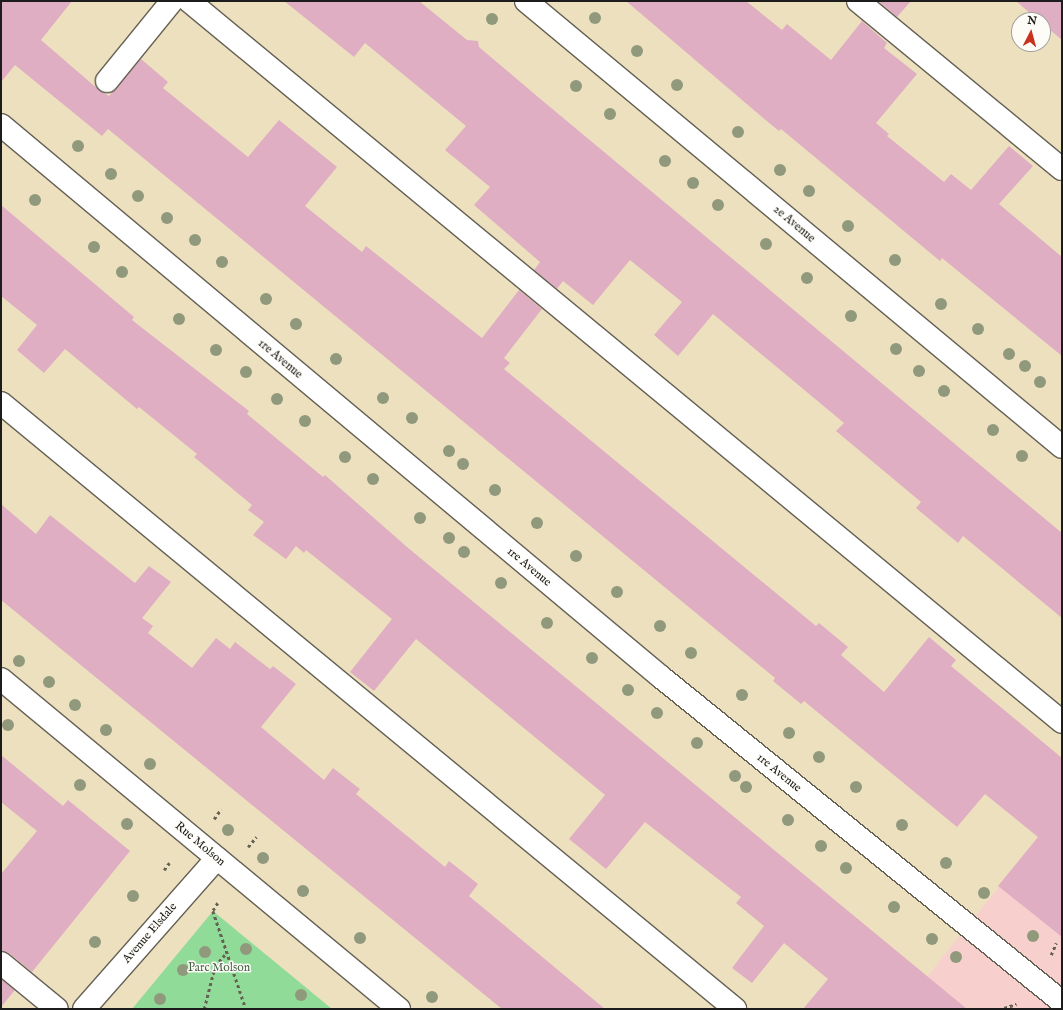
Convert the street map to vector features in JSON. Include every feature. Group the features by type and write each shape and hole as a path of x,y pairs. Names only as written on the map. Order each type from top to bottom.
{"street":[{"path":"107,81 172,1"},
{"path":"189,1 1062,722"},
{"name":"2e Avenue","path":"526,1 1062,447"},
{"path":"858,1 1062,169"},
{"name":"1re Avenue","path":"1,125 661,677 1062,1002"},
{"path":"1,403 735,1009"},
{"name":"Rue Molson","path":"1,679 399,1009"},
{"name":"Avenue Elsdale","path":"84,1009 217,858"},
{"path":"1,963 57,1009"}],"path":[{"path":"245,851 256,837"},
{"path":"164,870 169,863"},
{"path":"218,903 213,911 246,1009"},
{"path":"1051,955 1056,942"},
{"path":"204,1009 215,966 227,952"},
{"path":"1004,1008 1016,1004"}],"shaded area":[{"path":"1062,808 1062,1009 901,1009"}],"green space":[{"name":"Parc Molson","path":"213,911 332,1009 132,1009"}],"building":[{"path":"1,1 72,1 41,40 99,90 109,96 141,59 168,82 163,88 248,157 279,120 337,167 305,206 362,252 366,246 482,338 519,290 542,309 504,358 510,363 504,369 816,626 819,623 848,647 841,655 884,692 929,637 956,660 951,666 1062,758 1062,937 998,886 1038,837 985,794 957,827 804,701 801,704 773,681 775,678 108,129 102,136 15,65 1,82"},
{"path":"284,1 419,1 467,40 478,41 479,47 538,97 1062,533 1062,618 963,536 958,543 916,508 921,502 836,431 844,423 713,314 678,356 654,335 682,302 630,260 593,305 563,281 557,289 534,270 540,262 474,205 490,187 445,150 466,126 365,43 354,57"},
{"path":"626,1 746,1 782,30 787,24 831,60 862,21 887,43 884,48 917,74 876,123 889,134 887,136 944,182 951,174 971,190 1009,146 1033,166 999,204 1062,257 1062,356 942,258 940,261 781,129 779,131"},
{"path":"878,1 911,1 897,17"},
{"path":"1016,1 1062,1 1062,40 1051,31 1051,12 1029,12"},
{"path":"1,205 134,317 132,320 249,411 247,414 323,477 325,475 407,547 967,1009 803,1009 828,979 784,943 752,983 732,968 764,926 736,903 741,897 645,822 606,869 569,839 605,795 416,639 374,691 350,672 392,619 306,550 304,553 296,546 286,559 253,535 264,522 248,510 252,505 194,457 197,454 139,407 137,409 65,349 44,373 17,350 37,325 1,296"},
{"path":"1,504 36,534 50,515 135,583 149,566 171,582 142,618 153,626 148,633 192,668 216,638 230,649 235,642 270,669 273,666 296,684 261,727 324,780 333,768 360,789 356,794 445,867 449,861 478,884 469,896 605,1009 502,1009 1,600"},
{"path":"1,755 63,806 68,800 130,851 32,972 9,953 1,951 1,874 37,831 1,802"},
{"path":"1,979 15,990 1,1007"}]}
